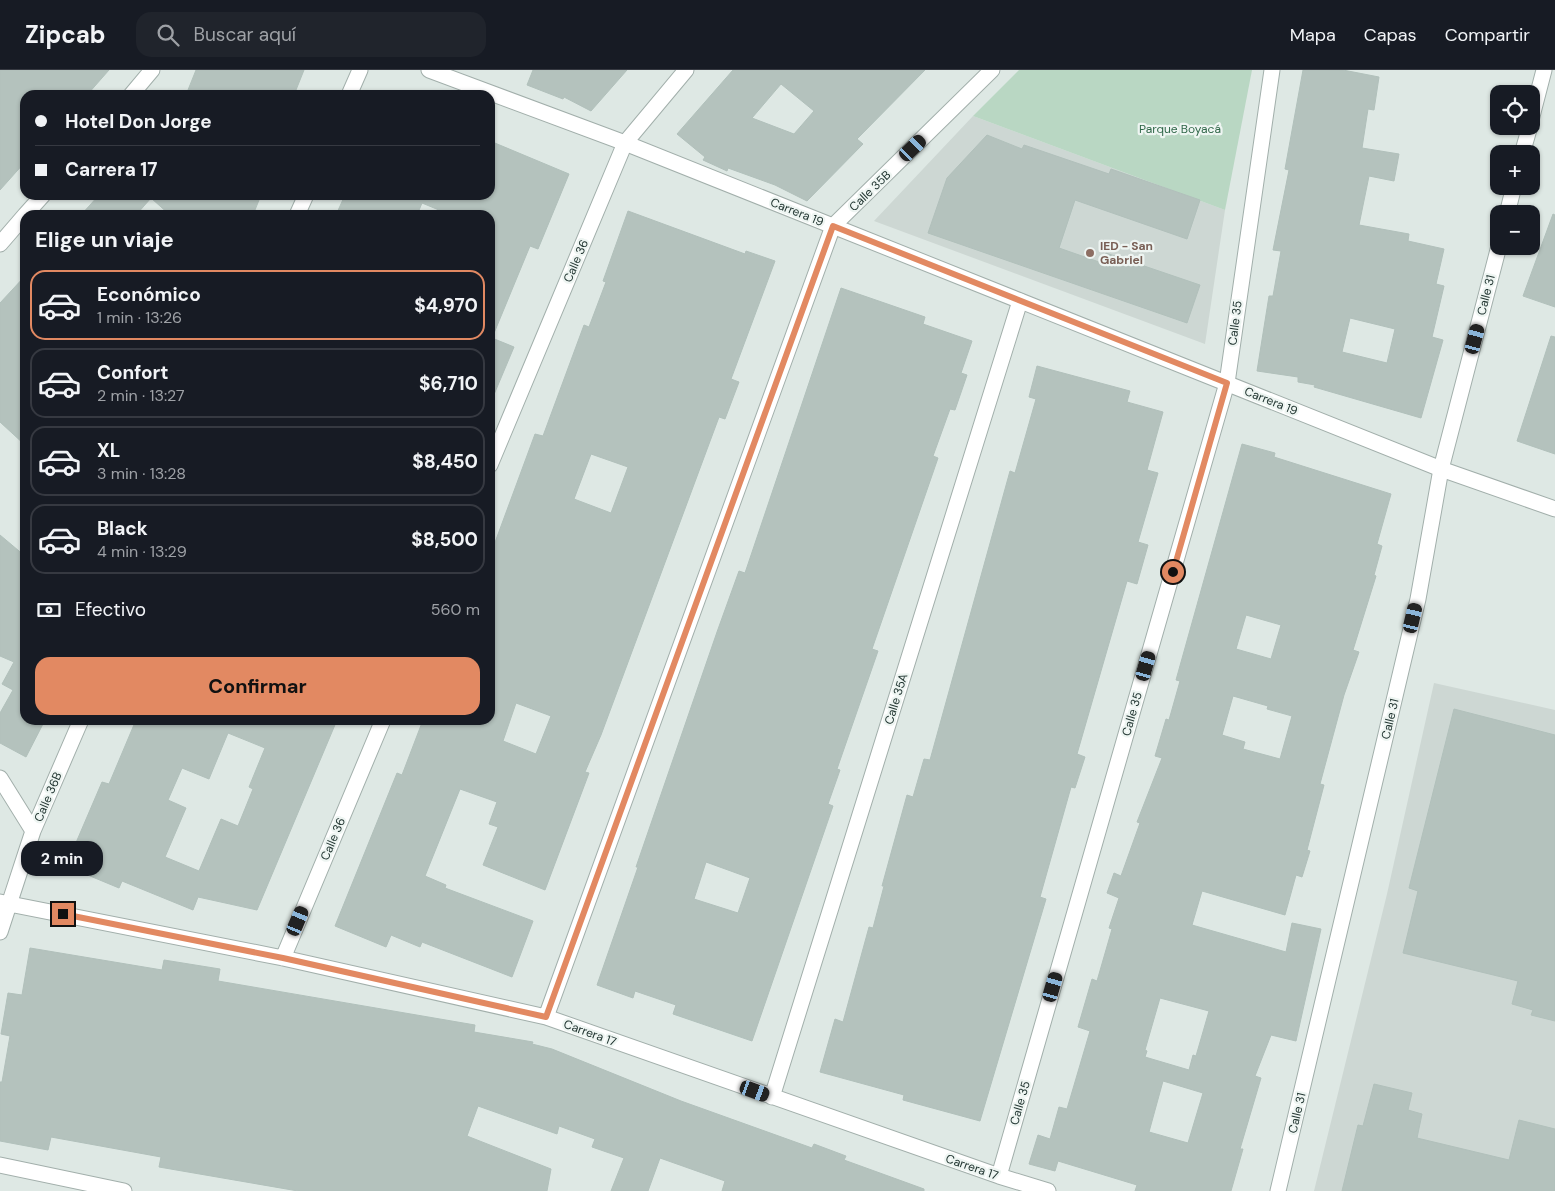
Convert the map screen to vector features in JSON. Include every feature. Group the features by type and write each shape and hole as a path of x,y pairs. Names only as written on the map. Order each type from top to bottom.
{"street":[{"path":"134,90 152,70"},
{"path":"351,90 360,70"},
{"name":"Carrera 19","path":"429,70 482,90"},
{"name":"Calle 36","path":"495,453 625,144 686,70"},
{"name":"Calle 35B","path":"546,1017 833,226 992,70"},
{"name":"Calle 35","path":"999,1176 1227,383 1272,70"},
{"path":"1540,85 1544,70"},
{"name":"Carrera 19","path":"495,95 833,226 1441,469 1555,509"},
{"path":"30,210 38,200"},
{"path":"0,244 20,221"},
{"name":"Calle 31","path":"1278,1191 1418,599 1441,469 1497,255"},
{"name":"Calle 35A","path":"772,1098 1020,301"},
{"name":"Calle 36B","path":"0,932 4,903 79,725"},
{"name":"Calle 36","path":"283,958 381,725"},
{"path":"0,778 33,831"},
{"name":"Carrera 17","path":"4,903 283,958 546,1017 772,1098 1048,1191"},
{"path":"0,1165 124,1191"}],"shaded area":[{"name":"IED - San Gabriel","path":"973,116 1225,210 1205,344 874,221"},
{"path":"1434,683 1555,710 1555,1191 1314,1191 1387,894"}],"green space":[{"name":"Parque Boyacá","path":"1019,70 1252,70 1225,210 973,116"}],"building":[{"path":"0,70 109,70 91,90 20,90 20,168 0,190"},
{"path":"196,70 304,70 296,90 188,90"},
{"path":"533,70 627,70 591,111 564,97 563,99 527,85"},
{"path":"733,70 925,70 857,139 863,144 807,201 775,185 728,168 727,171 703,160 705,157 677,134","holes":["781,84 814,111 794,134 752,118"]},
{"path":"1303,70 1343,70 1379,77 1374,110 1368,109 1362,148 1399,154 1394,181 1369,176 1359,225 1409,234 1408,241 1444,249 1436,284 1444,286 1432,337 1443,340 1421,418 1314,387 1315,385 1298,382 1298,377 1257,371 1269,296 1273,296 1281,251 1273,250 1289,170 1285,169","holes":["1350,318 1395,329 1387,363 1342,352"]},
{"path":"987,135 1022,149 1024,145 1109,174 1111,169 1200,200 1187,239 1075,200 1059,248 1102,263 1106,253 1200,285 1187,323 928,233 947,178"},
{"path":"495,143 569,174 538,249 530,246 495,331 495,210 439,210 422,203 419,210 338,210 343,200 495,200"},
{"path":"94,200 149,200 140,210 86,210"},
{"path":"153,200 259,200 255,210 164,210"},
{"path":"628,211 745,254 746,251 775,261 731,379 739,382 725,419 719,417 601,735 585,772 589,773 545,890 483,865 498,827 489,824 497,802 460,789 425,876 446,885 445,888 533,921 512,977 422,942 420,947 391,935 386,947 335,926 397,773 402,775 421,725 495,725 495,542 535,434 543,436 584,325 589,327 606,282 603,281","holes":["591,454 628,467 611,513 574,499","516,703 551,716 536,754 503,741"]},
{"path":"1553,214 1555,215 1555,307 1523,296 1538,255 1540,255 1540,250"},
{"path":"20,281 20,440 0,422 0,303"},
{"path":"841,288 925,317 923,324 972,341 961,373 967,375 955,410 950,409 933,456 938,458 872,649 878,651 837,769 840,770 828,804 833,806 752,1041 673,1014 676,1005 635,991 633,998 597,985 717,632 739,571 745,573","holes":["706,862 750,878 738,913 694,899"]},
{"path":"1551,336 1555,337 1555,454 1517,441"},
{"path":"495,339 514,347 495,392"},
{"path":"1037,366 1130,391 1127,402 1163,412 1147,470 1158,473 1138,542 1148,545 1137,584 1127,581 1077,754 1085,757 1075,788 1071,787 1040,897 1046,899 980,1121 903,1100 904,1095 820,1072 835,1019 843,1022 869,927 873,928 884,886 882,886 907,795 913,797 924,759 930,760 1010,471 1015,473 1036,399 1029,397"},
{"path":"1242,444 1275,453 1274,457 1391,494 1377,544 1382,546 1374,575 1376,576 1353,650 1359,652 1344,695 1320,784 1324,785 1307,850 1310,851 1302,877 1296,875 1285,915 1202,891 1192,925 1286,952 1292,923 1321,929 1296,1041 1271,1035 1255,1076 1261,1078 1240,1149 1243,1149 1231,1191 1135,1191 1137,1185 1058,1161 1055,1171 1029,1164 1038,1135 1050,1139 1059,1107 1067,1109 1090,1031 1078,1027 1092,979 1097,981 1112,929 1109,928 1119,898 1107,893 1114,873 1121,876 1140,823 1137,822 1162,758 1155,756 1166,719 1169,720 1180,681 1176,680","holes":["1246,615 1281,625 1271,659 1236,649","1233,696 1268,706 1267,709 1292,716 1280,759 1243,749 1245,742 1222,735","1160,998 1209,1011 1196,1056 1193,1055 1189,1070 1145,1057 1147,1051 1145,1050","1163,1081 1203,1093 1188,1143 1149,1132"]},
{"path":"0,535 20,552 20,725 42,725 26,757 0,743 0,713 13,690 2,684 14,662 0,656"},
{"path":"1454,709 1555,735 1555,1021 1531,1015 1533,1010 1512,1004 1518,981 1403,953 1418,891 1409,888"},
{"path":"134,725 335,725 257,910 198,897 193,910 122,881 119,888 66,866 102,782 109,784","holes":["228,733 265,748 249,787 253,789 238,826 221,819 199,871 165,857 186,808 168,800 182,768 209,779"]},
{"path":"30,948 162,970 164,960 220,969 218,981 475,1025 474,1032 533,1042 532,1044 552,1049 681,1101 812,1148 814,1144 846,1156 844,1160 924,1189 924,1191 722,1191 725,1181 660,1158 648,1191 611,1191 624,1158 592,1147 595,1139 559,1126 557,1134 478,1106 467,1136 551,1169 547,1191 298,1191 159,1167 161,1157 51,1137 48,1150 0,1141 0,1082 2,1082 10,1036 1,1034 8,993 22,995"},
{"path":"1374,1084 1412,1093 1408,1110 1422,1114 1417,1138 1509,1160 1519,1120 1555,1129 1555,1191 1342,1191 1358,1125 1363,1126"}],"place":[{"name":"IED - San Gabriel","path":"1090,253"}],"route":[{"path":"63,914 283,958 546,1017 833,226 1227,383 1173,572"}]}
